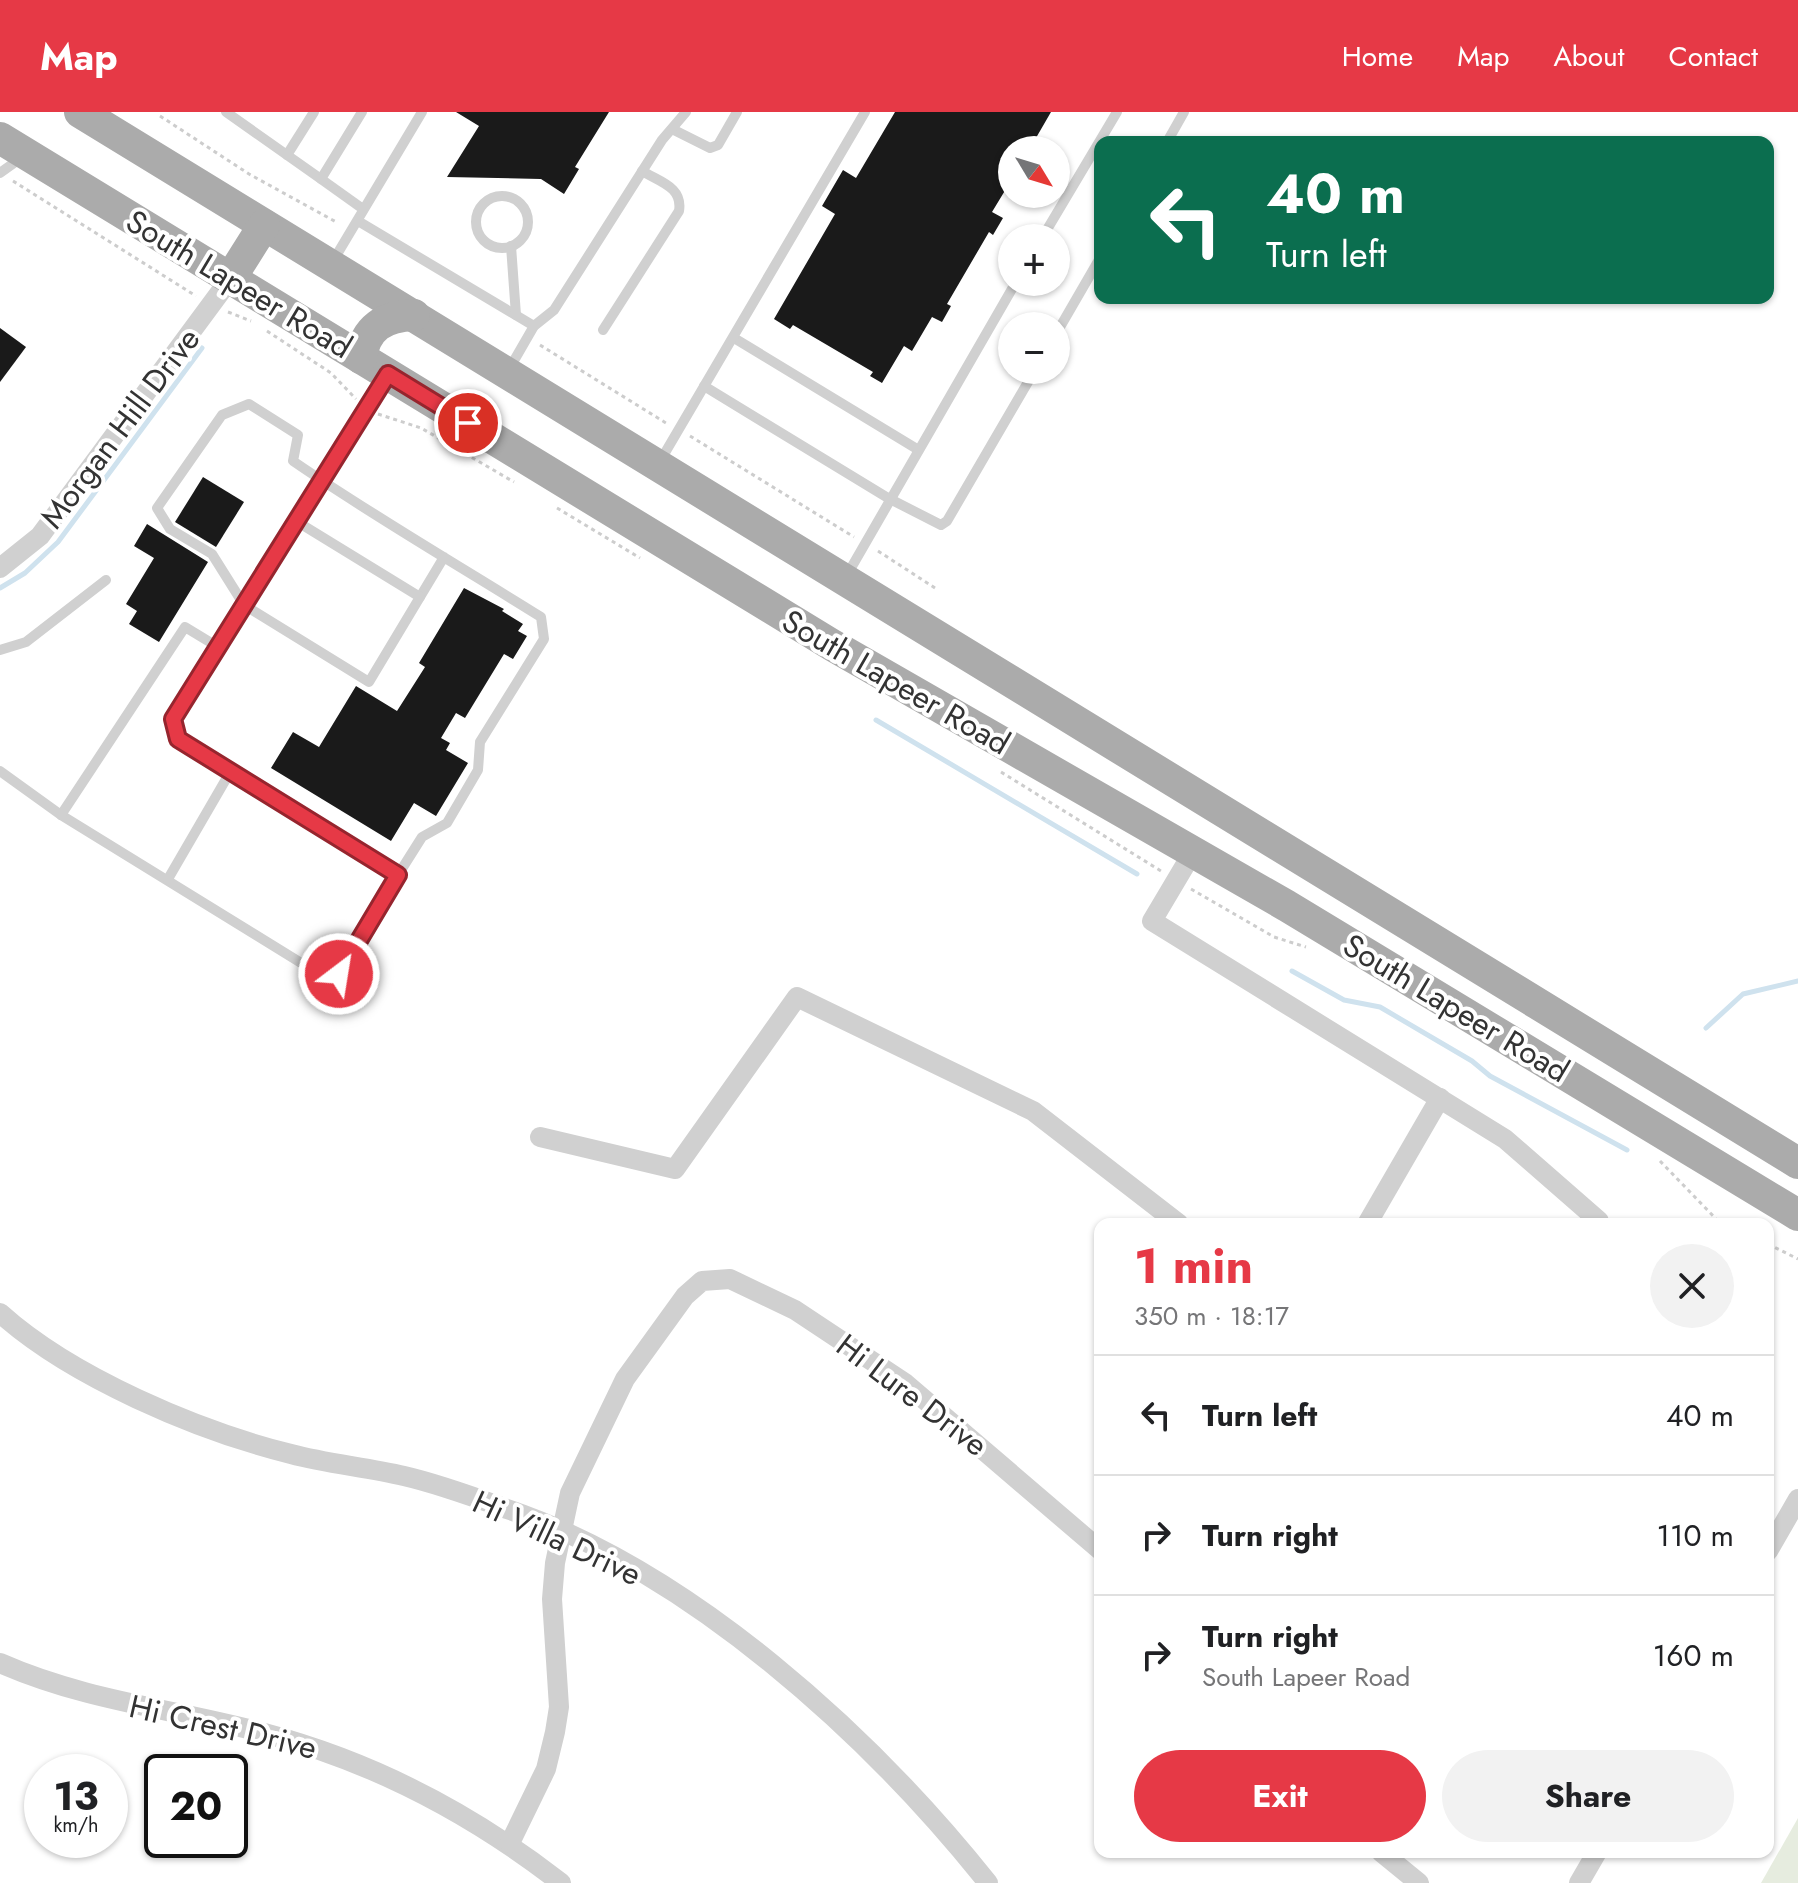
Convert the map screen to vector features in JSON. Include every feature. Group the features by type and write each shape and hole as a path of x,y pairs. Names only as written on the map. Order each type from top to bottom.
{"main road":[{"name":"South Lapeer Road","path":"80,112 1798,1163"},
{"name":"South Lapeer Road","path":"7,160 230,279 832,645 1193,852 1798,1215"},
{"path":"230,279 264,225"},
{"path":"374,366 363,345 375,326 397,316 414,315"},
{"path":"1110,806 1131,802 1139,795 1150,777 1151,768"},
{"path":"1728,1173 1738,1151 1755,1143 1767,1144"}],"street":[{"name":"Morgan Hill Drive","path":"0,568 40,536 230,279"},
{"path":"1193,852 1152,921 1505,1139 1596,1218"},
{"path":"540,1137 675,1169 797,997 1033,1111 1171,1218"},
{"path":"1370,1218 1440,1098"},
{"name":"Hi Lure Drive","path":"561,1532 570,1493 625,1379 685,1296 702,1281 730,1279 795,1310 905,1383 1094,1545"},
{"name":"Hi Villa Drive","path":"0,1313 25,1335 163,1412 290,1454 405,1476 511,1510 600,1550 704,1612 785,1674 882,1764 945,1829 988,1883"},
{"path":"1774,1541 1798,1499"},
{"path":"510,1843 542,1780 555,1732 559,1707 552,1599 561,1532"},
{"name":"Hi Crest Drive","path":"0,1663 82,1694 236,1726 347,1757 442,1803 510,1843 561,1883"},
{"path":"1388,1858 1419,1883"},
{"path":"1579,1883 1594,1858"}],"lane":[{"path":"226,112 363,209"},
{"path":"287,155 314,112"},
{"path":"321,179 362,112"},
{"path":"331,265 422,112"},
{"path":"507,373 534,326 554,310 642,171 686,112"},
{"path":"672,129 710,148 718,145 737,112"},
{"path":"658,464 865,112"},
{"path":"1103,136 1117,112"},
{"path":"1170,136 1184,112"},
{"path":"1050,224 1094,151"},
{"path":"603,330 679,211 681,200 677,191 642,171"},
{"path":"511,246 487,244 477,230 477,212 497,196 515,199 526,211 527,228 511,246 516,315"},
{"path":"358,221 534,326"},
{"path":"1069,312 1094,268"},
{"path":"845,578 888,498 1008,296"},
{"path":"734,338 917,449"},
{"path":"374,366 321,480 173,719 178,739 229,774 398,875"},
{"path":"704,386 934,524 947,521 1027,384"},
{"path":"0,771 61,815 319,974 339,974 422,837 447,823 478,770 480,742 544,639 541,617 293,461 298,435 249,404 222,415 157,508 170,529 212,554 244,605 369,682 444,557"},
{"path":"296,521 420,597"},
{"path":"0,650 26,642 106,580"},
{"path":"61,815 185,627 218,647"},
{"path":"168,879 229,774"}],"path":[{"path":"160,116 249,174 351,231"},
{"path":"7,160 197,297"},
{"path":"528,338 935,588"},
{"path":"1700,1206 1714,1218"},
{"path":"1774,1247 1798,1259"}],"shaded area":[{"path":"1798,1818 1798,1883 1761,1883"}],"building":[{"path":"456,112 609,112 575,167 579,169 564,194 541,179 447,177 479,126"},
{"path":"895,112 1051,112 1037,136 998,136 998,202 992,212 1003,218 993,235 989,232 947,304 951,306 942,322 932,317 912,351 904,346 882,383 870,376 873,372 793,325 790,329 774,319 835,214 822,206 843,170 856,178"},
{"path":"0,328 26,347 0,382"},
{"path":"203,477 244,502 216,547 175,522"},
{"path":"147,524 208,562 159,642 129,624 137,611 126,604 154,558 134,546"},
{"path":"464,588 504,609 502,611 523,624 518,631 527,636 513,659 504,654 465,718 456,713 441,738 450,743 446,750 468,763 436,816 414,803 391,841 271,768 293,732 319,747 356,686 397,711 425,667 419,663"}],"waterway":[{"path":"0,588 25,573 58,542 202,348"},
{"path":"876,720 1137,874"},
{"path":"1292,971 1344,1000 1380,1007 1472,1061 1490,1076 1627,1150"},
{"path":"1706,1028 1743,994 1798,981"}],"route":[{"path":"339,974 398,875 229,774 178,739 173,719 388,374 468,423"}]}
